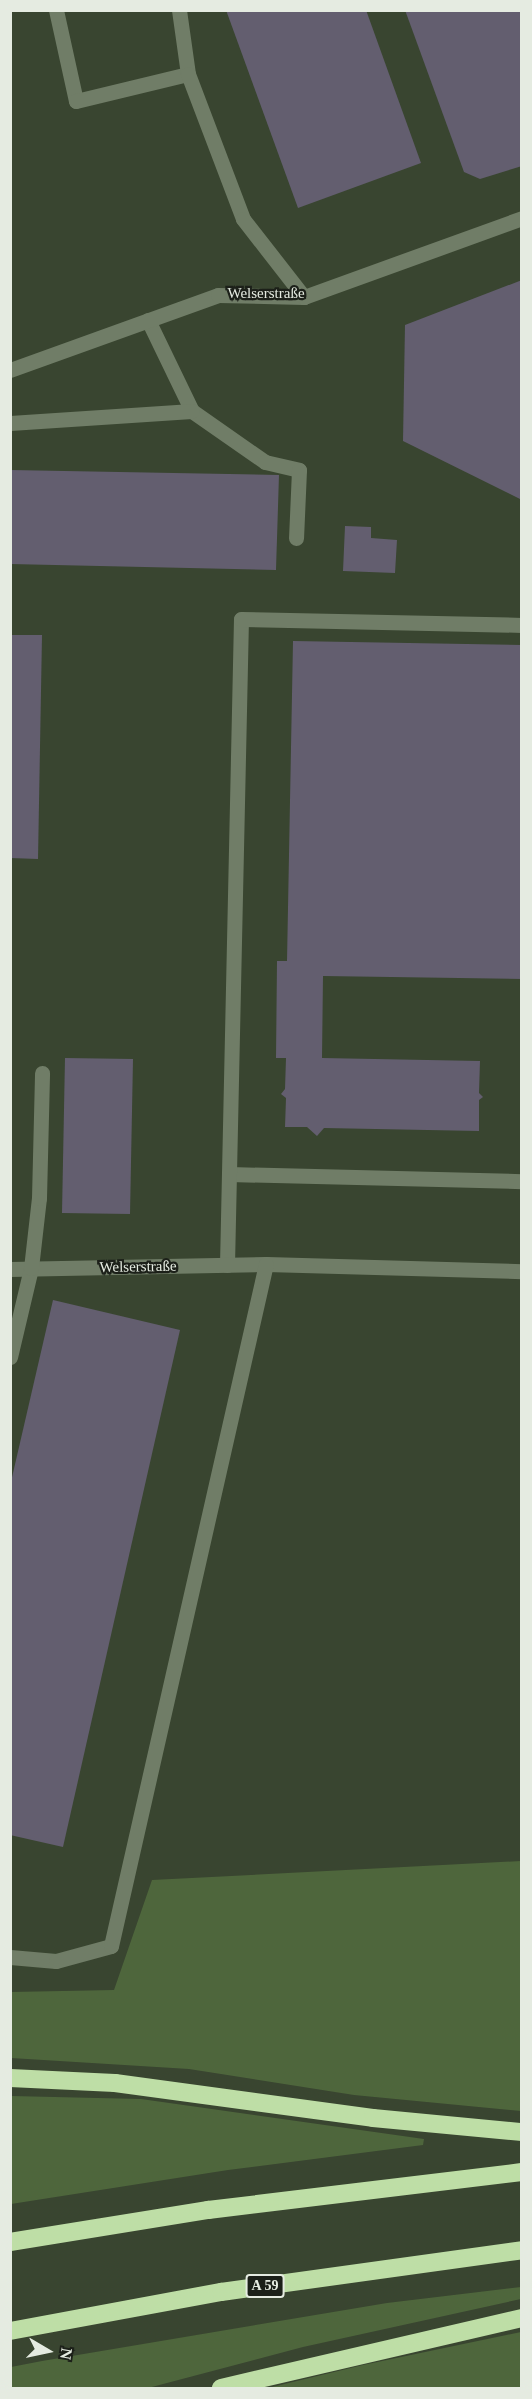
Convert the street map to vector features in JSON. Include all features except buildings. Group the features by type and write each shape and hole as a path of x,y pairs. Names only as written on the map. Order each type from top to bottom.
{"highway":[{"path":"10,2078 115,2083 373,2118 522,2132"},
{"path":"10,2242 208,2210 522,2172"},
{"name":"A 59","path":"10,2331 221,2292 522,2250"},
{"path":"221,2388 522,2318"}],"street":[{"path":"56,10 76,101 188,75"},
{"path":"179,10 188,75 243,219 304,297"},
{"name":"Welserstraße","path":"10,370 218,294 304,297 522,218"},
{"path":"148,320 192,411 265,462 299,470 296,538"},
{"path":"10,423 192,411"},
{"path":"227,1265 241,619 522,625"},
{"path":"10,1357 31,1268 39,1198 42,1073"},
{"path":"229,1174 522,1181"},
{"path":"10,1957 56,1961 111,1946 266,1264"},
{"name":"Welserstraße","path":"10,1269 266,1264 522,1271"}],"shaded area":[{"path":"11,11 521,11 521,2388 11,2388"}],"green space":[{"path":"521,1861 521,2111 354,2095 189,2069 11,2058 11,1992 114,1990 152,1880"},
{"path":"11,2096 141,2099 424,2139 423,2145 228,2170 11,2204"},
{"path":"521,2287 521,2299 303,2347 148,2388 11,2388 11,2367 387,2303"},
{"path":"521,2332 521,2388 268,2388 363,2365"}]}
